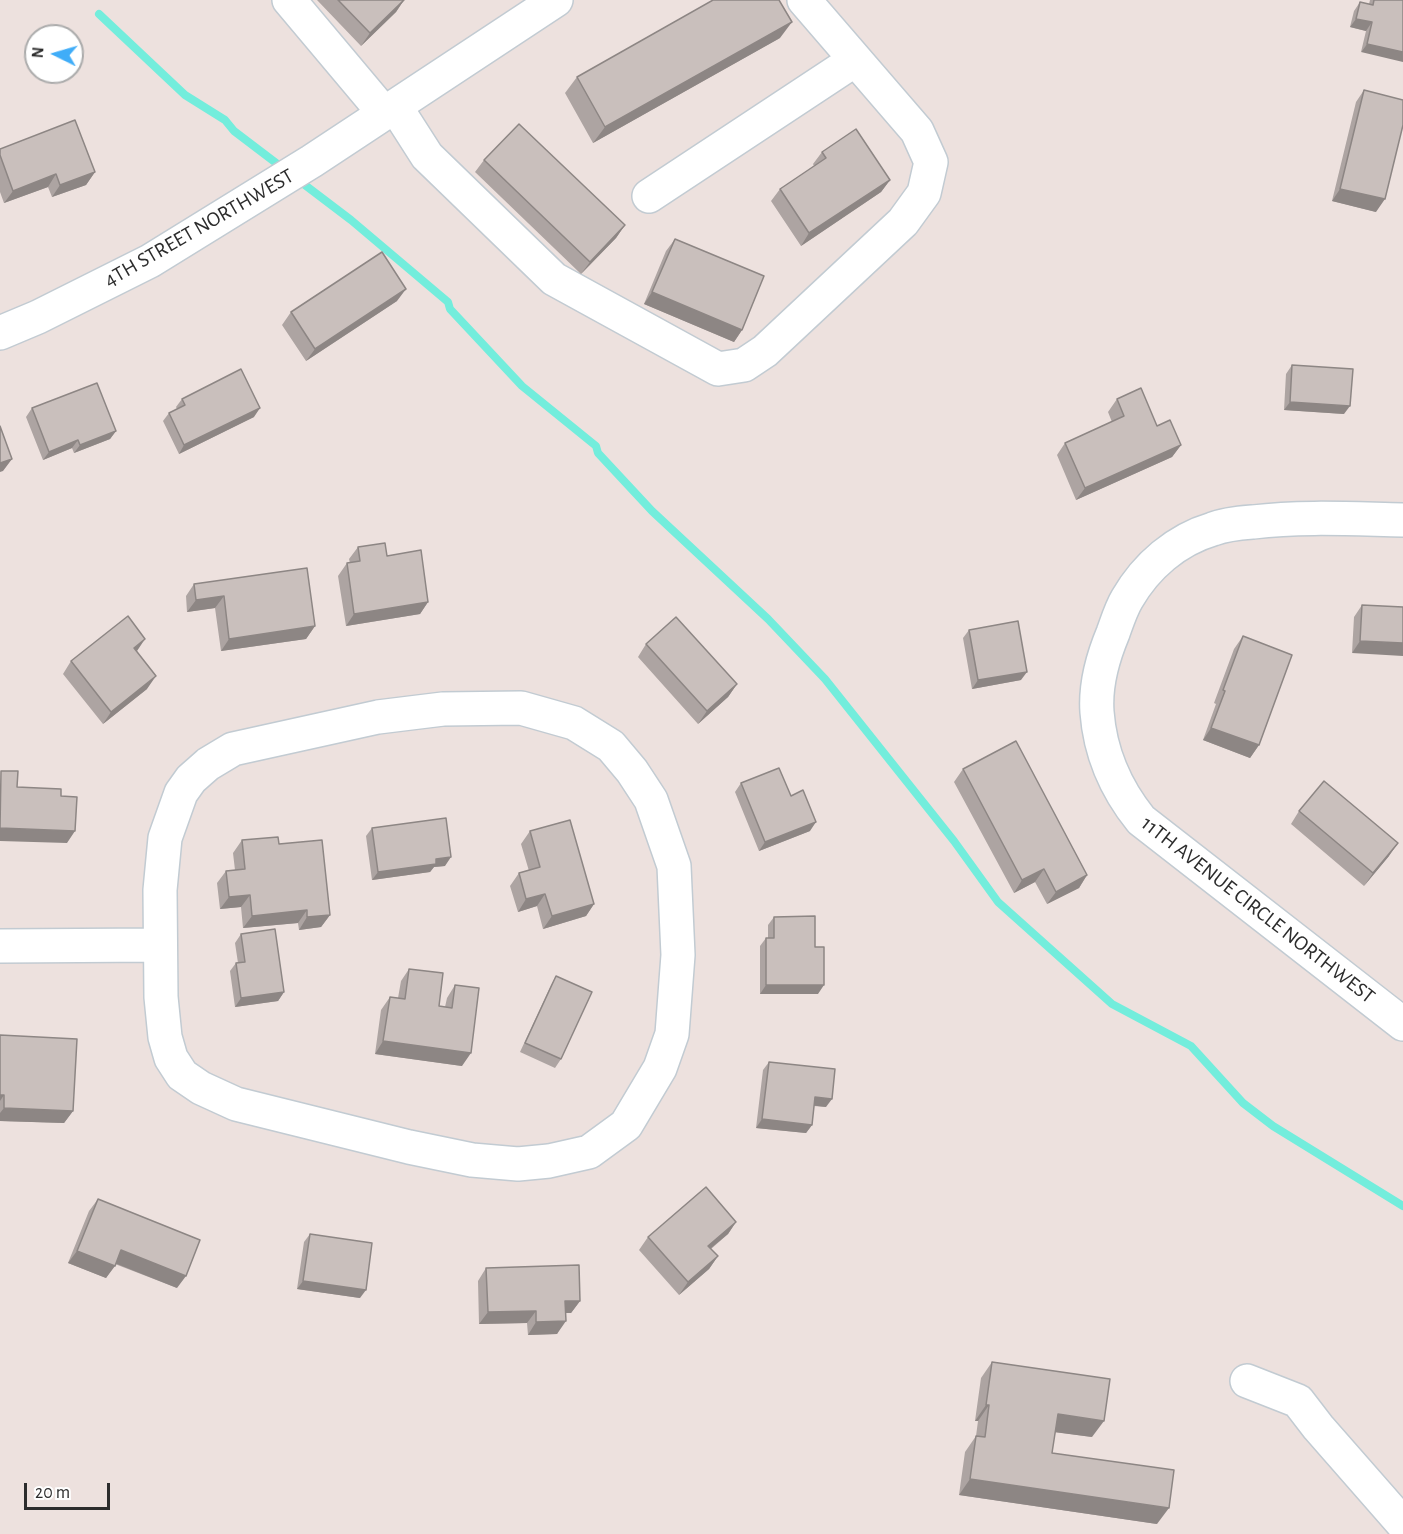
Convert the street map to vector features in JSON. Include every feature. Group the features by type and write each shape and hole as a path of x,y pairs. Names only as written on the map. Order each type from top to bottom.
{"street":[{"path":"289,0 390,110 427,156 554,279 718,369 744,365 765,351 903,222 924,193 930,162 916,131 804,0"},
{"name":"4TH STREET NORTHWEST","path":"0,333 38,317 150,261 330,149 556,0"},
{"path":"649,196 855,60"},
{"name":"11TH AVENUE CIRCLE NORTHWEST","path":"1403,520 1278,519 1212,529 1182,542 1168,551 1144,574 1126,600 1106,649 1101,668 1097,709 1099,729 1109,768 1128,804 1141,820 1403,1024"},
{"path":"521,708 574,723 611,746 632,771 651,800 674,866 678,955 672,1034 660,1068 626,1125 589,1152 549,1161 518,1164 472,1160 409,1147 236,1104 201,1088 182,1075 171,1058 160,997 159,945 160,890 165,838 181,793 190,779 208,764 233,749 378,717 443,710 521,708"},
{"path":"0,946 159,945"},
{"path":"1247,1381 1298,1401 1403,1524"}],"building":[{"path":"338,0 404,0 370,33"},
{"path":"713,0 779,0 792,22 605,127 577,77"},
{"path":"1374,0 1403,0 1403,52 1367,44 1372,22 1356,19 1360,2 1373,5"},
{"path":"1364,90 1403,100 1403,125 1385,199 1340,189"},
{"path":"75,120 95,172 60,185 56,174 13,191 0,149"},
{"path":"519,124 625,225 590,262 484,160"},
{"path":"856,129 890,180 809,233 780,189 826,158 822,152"},
{"path":"675,239 764,276 742,330 652,292"},
{"path":"382,252 406,289 315,349 291,312"},
{"path":"1292,365 1353,369 1350,406 1290,402"},
{"path":"241,369 260,408 184,445 169,413 185,405 182,399"},
{"path":"97,383 116,431 80,445 78,440 49,452 32,408"},
{"path":"1141,388 1157,426 1170,420 1181,445 1085,488 1065,443 1124,416 1117,399"},
{"path":"0,426 12,459 0,463"},
{"path":"385,543 387,556 421,550 428,602 354,614 347,563 360,561 358,547"},
{"path":"307,568 315,626 229,639 224,596 196,600 194,584"},
{"path":"1362,605 1403,607 1403,643 1360,641"},
{"path":"128,616 145,639 134,648 156,676 111,712 71,661"},
{"path":"676,617 737,684 707,711 646,644"},
{"path":"1018,621 1027,672 978,680 969,630"},
{"path":"1243,636 1292,655 1259,745 1211,728"},
{"path":"1016,741 1087,875 1056,892 1044,869 1022,880 963,769"},
{"path":"779,768 791,796 803,790 816,822 765,842 741,783"},
{"path":"1,771 18,771 17,787 61,789 61,796 77,797 75,831 0,828"},
{"path":"1324,781 1398,843 1373,873 1299,811"},
{"path":"446,818 451,857 436,859 436,864 378,872 372,828"},
{"path":"570,820 594,904 552,916 545,894 526,899 519,873 540,867 530,831"},
{"path":"278,837 279,844 322,840 330,915 307,917 307,910 252,916 250,895 229,897 226,871 245,869 242,840"},
{"path":"815,916 815,947 824,947 824,985 766,985 766,938 774,938 774,917"},
{"path":"275,929 284,992 241,998 236,963 245,962 241,934"},
{"path":"409,969 443,973 439,1006 452,1008 455,985 479,988 471,1053 383,1041 390,997 405,999"},
{"path":"556,976 592,992 561,1059 525,1043"},
{"path":"0,1035 77,1039 73,1111 4,1108 4,1095 0,1095"},
{"path":"769,1062 835,1069 832,1099 815,1097 812,1125 762,1119"},
{"path":"706,1187 736,1222 708,1246 718,1256 688,1282 648,1237"},
{"path":"98,1199 200,1240 186,1276 121,1250 115,1266 77,1251"},
{"path":"310,1234 372,1243 366,1290 303,1281"},
{"path":"579,1265 580,1301 565,1301 566,1321 536,1322 536,1311 488,1312 486,1268"},
{"path":"992,1362 1110,1379 1104,1421 1058,1414 1052,1453 1174,1470 1169,1508 970,1479 976,1436 985,1437 989,1405 986,1405"}],"waterway":[{"path":"99,14 185,95 225,120 234,131 284,169"},
{"path":"297,179 351,220 448,302 450,309 522,386 596,446 598,453 652,511 768,619 825,679 954,841 998,902 1112,1004 1191,1046 1243,1103 1273,1126 1403,1206"}]}
